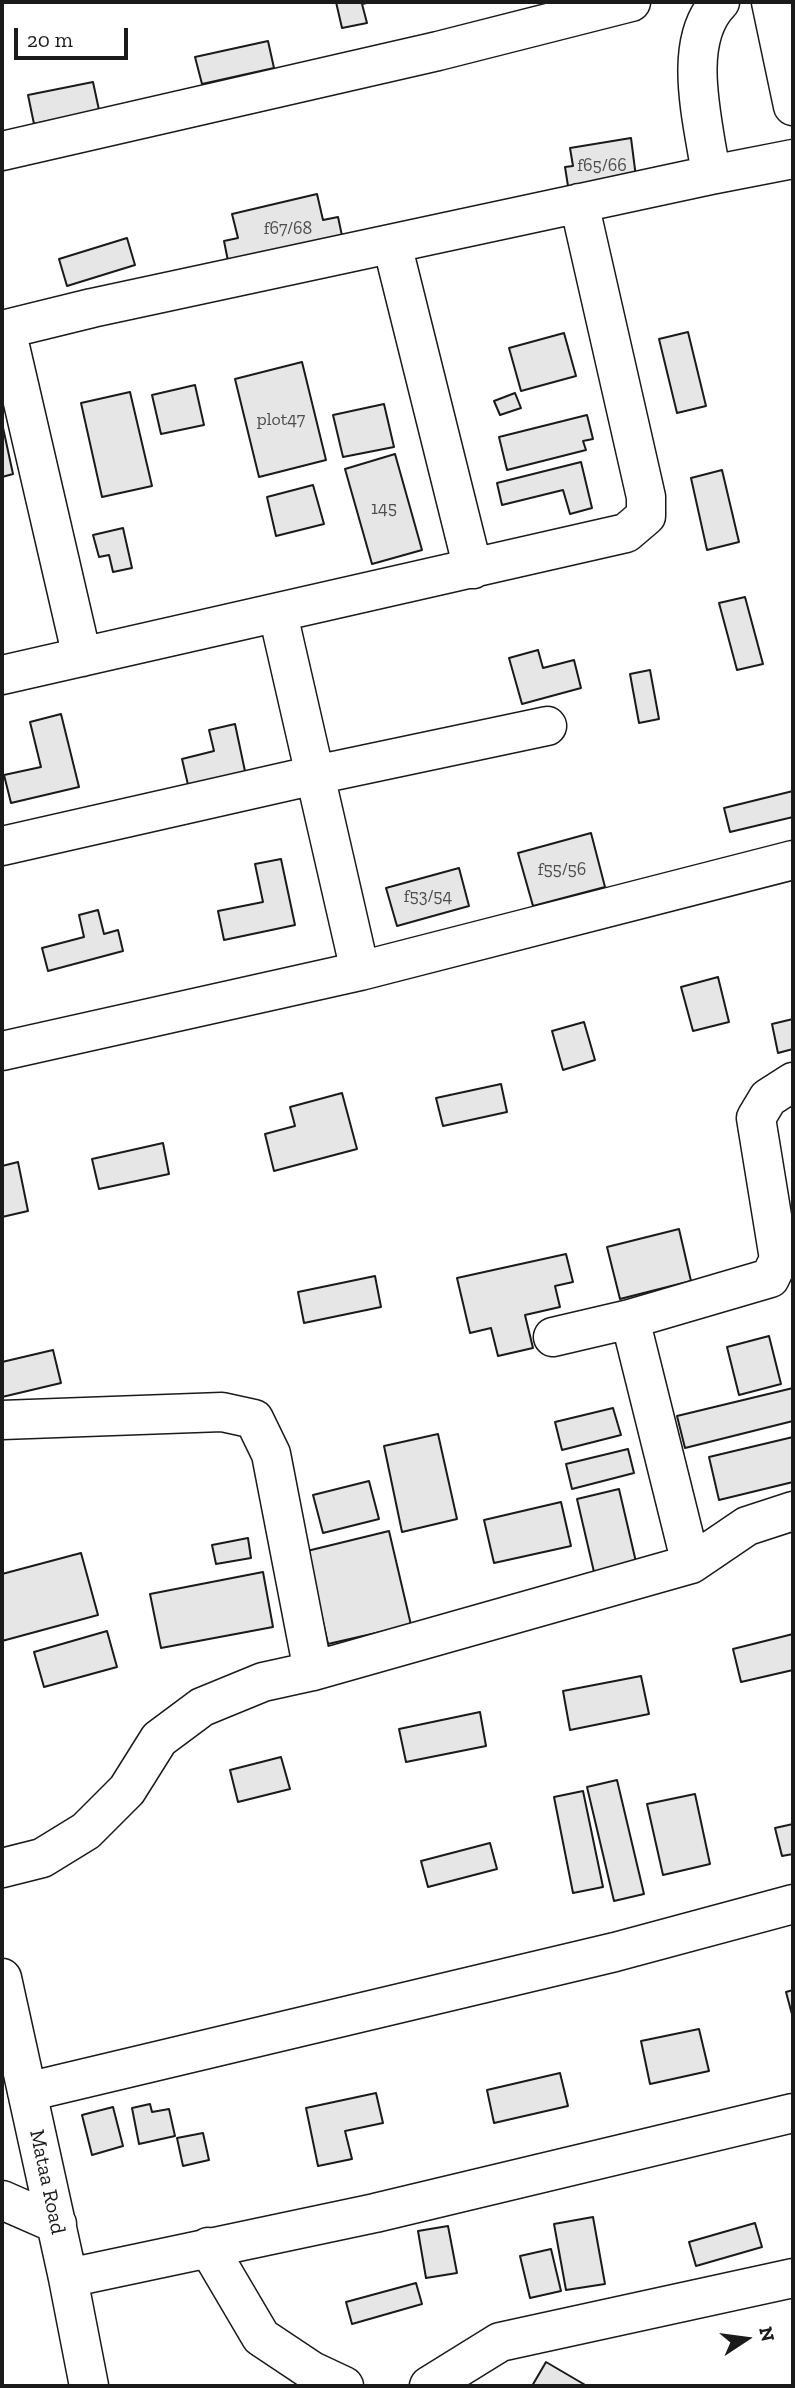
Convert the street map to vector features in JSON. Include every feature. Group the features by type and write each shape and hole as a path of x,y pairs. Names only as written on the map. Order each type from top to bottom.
{"street":[{"path":"2,151 438,51 631,2"},
{"path":"771,2 793,106"},
{"path":"708,3 696,67 711,175"},
{"path":"82,657 4,329 793,159"},
{"path":"2,675 626,533 646,516 646,497 579,203"},
{"path":"392,244 473,569"},
{"path":"278,614 360,971"},
{"path":"2,846 547,726"},
{"path":"2,1051 360,971 793,860"},
{"path":"553,1337 630,1319 770,1278 779,1259 756,1118 768,1098 793,1082"},
{"path":"630,1319 691,1564"},
{"path":"2,1420 222,1412 254,1419 271,1454 313,1671"},
{"path":"2,1868 42,1858 86,1831 127,1790 159,1739 202,1707 263,1682 313,1671 691,1564 747,1526 793,1511"},
{"path":"27,2092 615,1952 793,1904"},
{"name":"Mataa Road","path":"2,1978 57,2224 89,2386"},
{"path":"68,2278 374,2213 793,2113"},
{"path":"2,2200 57,2224"},
{"path":"208,2247 261,2337 312,2371 344,2386"},
{"path":"429,2386 500,2343 793,2278"}],"building":[{"path":"336,2 372,2 362,4 367,23 342,28"},
{"path":"268,41 274,68 202,84 195,57"},
{"path":"93,82 99,110 34,124 28,95"},
{"path":"631,138 637,185 568,186 565,167 573,166 570,148"},
{"path":"317,194 323,220 338,217 344,245 230,271 224,241 238,238 232,214"},
{"path":"127,238 135,265 67,286 59,259"},
{"path":"688,332 706,406 677,413 659,339"},
{"path":"564,333 576,376 521,391 509,348"},
{"path":"302,362 326,460 259,477 235,379"},
{"path":"195,385 204,425 161,434 152,395"},
{"path":"130,392 152,486 102,497 81,403"},
{"path":"515,393 521,408 500,415 494,401"},
{"path":"384,404 394,447 343,457 333,415"},
{"path":"587,415 593,439 583,441 586,450 507,470 499,437"},
{"path":"2,423 13,474 2,477"},
{"path":"395,454 422,550 372,564 345,469"},
{"path":"581,462 592,508 570,514 563,490 502,505 497,483"},
{"path":"722,470 739,542 707,550 691,478"},
{"path":"313,485 324,524 276,536 267,497"},
{"path":"123,528 132,568 113,572 109,555 99,557 93,535"},
{"path":"745,597 763,664 737,670 719,603"},
{"path":"538,650 543,668 574,660 581,688 522,704 509,658"},
{"path":"650,670 659,719 639,723 630,674"},
{"path":"61,714 79,787 11,803 4,775 41,767 30,722"},
{"path":"235,724 246,776 189,789 182,759 214,751 209,730"},
{"path":"793,791 793,817 730,832 724,808"},
{"path":"591,833 605,887 533,906 518,853"},
{"path":"281,859 295,925 224,940 218,911 263,902 255,864"},
{"path":"459,868 469,906 397,926 386,888"},
{"path":"98,910 104,934 118,930 123,951 48,971 42,948 84,937 79,915"},
{"path":"718,977 729,1022 693,1031 681,987"},
{"path":"793,1019 793,1049 778,1053 772,1024"},
{"path":"584,1022 595,1060 563,1070 552,1031"},
{"path":"501,1084 507,1112 443,1126 436,1098"},
{"path":"342,1093 357,1149 274,1171 265,1134 295,1126 290,1107"},
{"path":"163,1143 169,1174 99,1189 92,1159"},
{"path":"18,1162 28,1211 2,1217 2,1166"},
{"path":"679,1229 691,1281 620,1299 607,1247"},
{"path":"566,1254 573,1282 555,1286 560,1307 525,1315 533,1348 498,1356 491,1328 470,1333 457,1278"},
{"path":"375,1276 381,1307 304,1323 298,1292"},
{"path":"769,1336 781,1384 739,1395 727,1347"},
{"path":"53,1350 61,1383 2,1397 2,1362"},
{"path":"793,1388 793,1421 685,1448 677,1416"},
{"path":"613,1408 621,1435 562,1450 555,1422"},
{"path":"438,1434 457,1519 402,1532 384,1446"},
{"path":"793,1437 793,1482 719,1500 709,1457"},
{"path":"628,1449 634,1473 572,1489 566,1464"},
{"path":"369,1481 379,1519 323,1533 313,1495"},
{"path":"619,1489 636,1562 594,1572 577,1499"},
{"path":"561,1502 571,1546 494,1563 484,1520"},
{"path":"389,1531 411,1625 328,1644 307,1551"},
{"path":"248,1538 251,1558 216,1564 212,1545"},
{"path":"81,1553 98,1615 2,1641 2,1574"},
{"path":"263,1572 273,1627 161,1648 150,1594"},
{"path":"107,1631 117,1667 44,1687 34,1652"},
{"path":"793,1634 793,1670 741,1682 733,1649"},
{"path":"641,1676 649,1714 570,1730 563,1691"},
{"path":"480,1712 486,1746 406,1762 399,1729"},
{"path":"281,1757 290,1789 238,1802 230,1770"},
{"path":"617,1780 644,1894 614,1901 587,1787"},
{"path":"583,1791 603,1887 573,1893 554,1797"},
{"path":"695,1794 710,1864 663,1875 647,1804"},
{"path":"793,1824 793,1854 782,1856 775,1828"},
{"path":"490,1843 497,1869 428,1887 421,1861"},
{"path":"793,1990 793,2018 786,1992"},
{"path":"699,2029 709,2071 650,2084 641,2041"},
{"path":"560,2073 568,2106 494,2123 487,2090"},
{"path":"376,2093 383,2123 345,2131 352,2159 318,2166 306,2108"},
{"path":"150,2104 152,2112 169,2109 175,2136 139,2144 132,2108"},
{"path":"113,2107 123,2146 92,2155 82,2115"},
{"path":"203,2133 209,2160 183,2166 177,2138"},
{"path":"593,2217 605,2284 566,2290 554,2224"},
{"path":"755,2223 762,2247 696,2266 689,2242"},
{"path":"448,2226 457,2273 426,2278 418,2231"},
{"path":"551,2249 561,2291 530,2298 520,2256"},
{"path":"416,2283 422,2304 352,2324 346,2302"},
{"path":"546,2362 587,2386 532,2386"}]}
